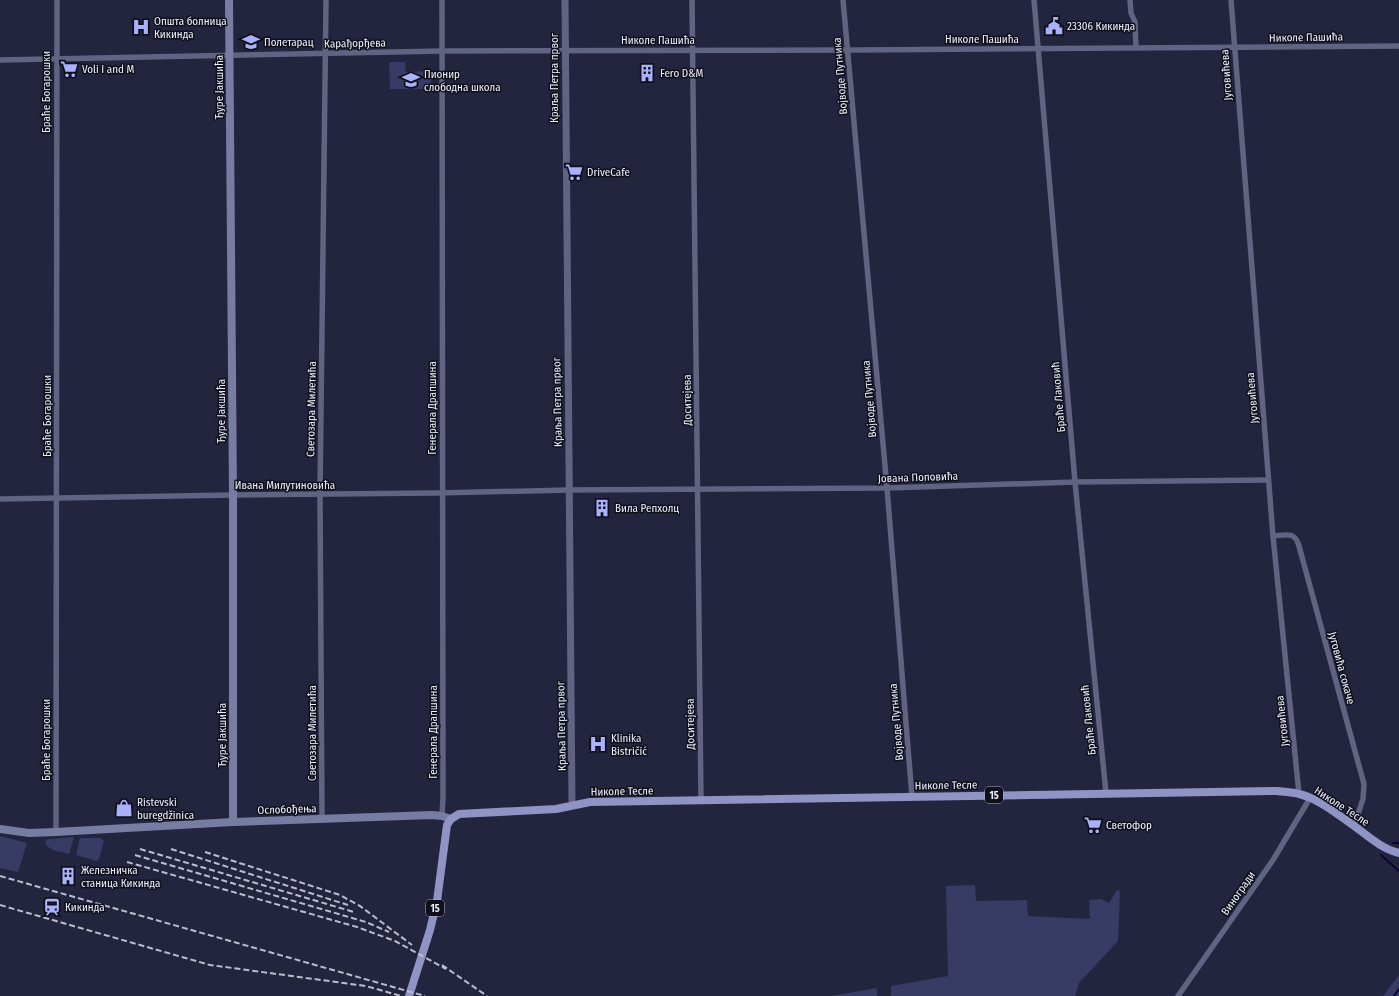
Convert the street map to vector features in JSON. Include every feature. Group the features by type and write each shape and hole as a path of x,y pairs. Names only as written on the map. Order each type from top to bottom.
{"main road":[{"name":"Ђуре Јакшића","path":"229,0 233,495 233,822"},
{"name":"Николе Тесле","path":"572,805 590,802 1277,791 1299,794 1310,798 1354,826 1381,846 1399,853"},
{"name":"15","path":"409,996 430,930 437,901 447,825 451,819 459,814 556,809 572,805"},
{"name":"Ослобођења","path":"0,829 29,833 233,822 432,815 451,819"}],"street":[{"name":"Браће Богарошки","path":"56,832 57,0"},
{"name":"Светозара Милетића","path":"322,819 320,495 326,0"},
{"name":"Генерала Драпшина","path":"442,0 442,816"},
{"name":"Краља Петра првог","path":"565,0 572,805"},
{"name":"Доситејева","path":"692,0 701,800"},
{"name":"Војводе Путника","path":"843,0 887,488 912,797"},
{"name":"Браће Лаковић","path":"1034,0 1075,482 1106,793"},
{"path":"1130,0 1131,13 1135,22 1136,48"},
{"name":"Југовићева","path":"1231,0 1268,480 1299,794"},
{"name":"Николе Пашића","path":"565,50 848,50 1399,46"},
{"name":"Карађорђева","path":"0,60 326,53 565,50"},
{"name":"Јована Поповића","path":"569,490 887,488 1075,482 1268,480"},
{"name":"Ивана Милутиновића","path":"0,499 569,490"},
{"name":"Југовића сокаче","path":"1273,536 1290,535 1294,536 1297,540 1364,784 1363,799 1354,826"},
{"name":"Виногради","path":"1178,996 1273,860 1310,798"}],"shaded area":[{"name":"Пионир слободна школа","path":"389,62 405,62 406,72 431,71 431,89 390,89"},
{"path":"0,836 27,843 18,872 0,868"},
{"path":"74,837 69,854 51,849 45,841 48,839"},
{"path":"80,838 101,838 104,841 99,859 97,861 76,855"},
{"path":"975,885 976,901 1027,900 1028,916 1090,919 1089,900 1101,899 1109,903 1117,890 1120,891 1118,941 1079,983 1075,996 891,996 891,986 948,976 946,886"},
{"path":"1399,975 1399,996 1383,996"},
{"path":"877,988 877,996 831,996"}],"waterway":[{"path":"1393,843 1399,843"},
{"path":"1381,855 1399,871"},
{"path":"1394,996 1399,989"}],"railway":[{"path":"140,849 354,912"},
{"path":"171,849 348,905"},
{"path":"205,852 340,895 360,906 412,945"},
{"path":"135,855 366,922 389,932"},
{"path":"127,862 357,927 395,941 446,969"},
{"path":"0,876 425,996"},
{"path":"0,905 210,965 366,986 401,996"},
{"path":"442,965 487,996"}],"place":[{"name":"23306 Кикинда","path":"1054,26"},
{"name":"Општа болница Кикинда","path":"141,27"},
{"name":"Полетарац","path":"251,42"},
{"name":"Voli I and M","path":"69,69"},
{"name":"Fero D&M","path":"647,73"},
{"name":"Пионир слободна школа","path":"411,80"},
{"name":"DriveCafe","path":"574,172"},
{"name":"Вила Репхолц","path":"602,508"},
{"name":"Klinika Bistričić","path":"598,744"},
{"name":"Ristevski buregdžinica","path":"124,808"},
{"name":"Светофор","path":"1093,825"},
{"name":"Железничка станица Кикинда","path":"68,876"},
{"name":"Кикинда","path":"52,907"}]}
